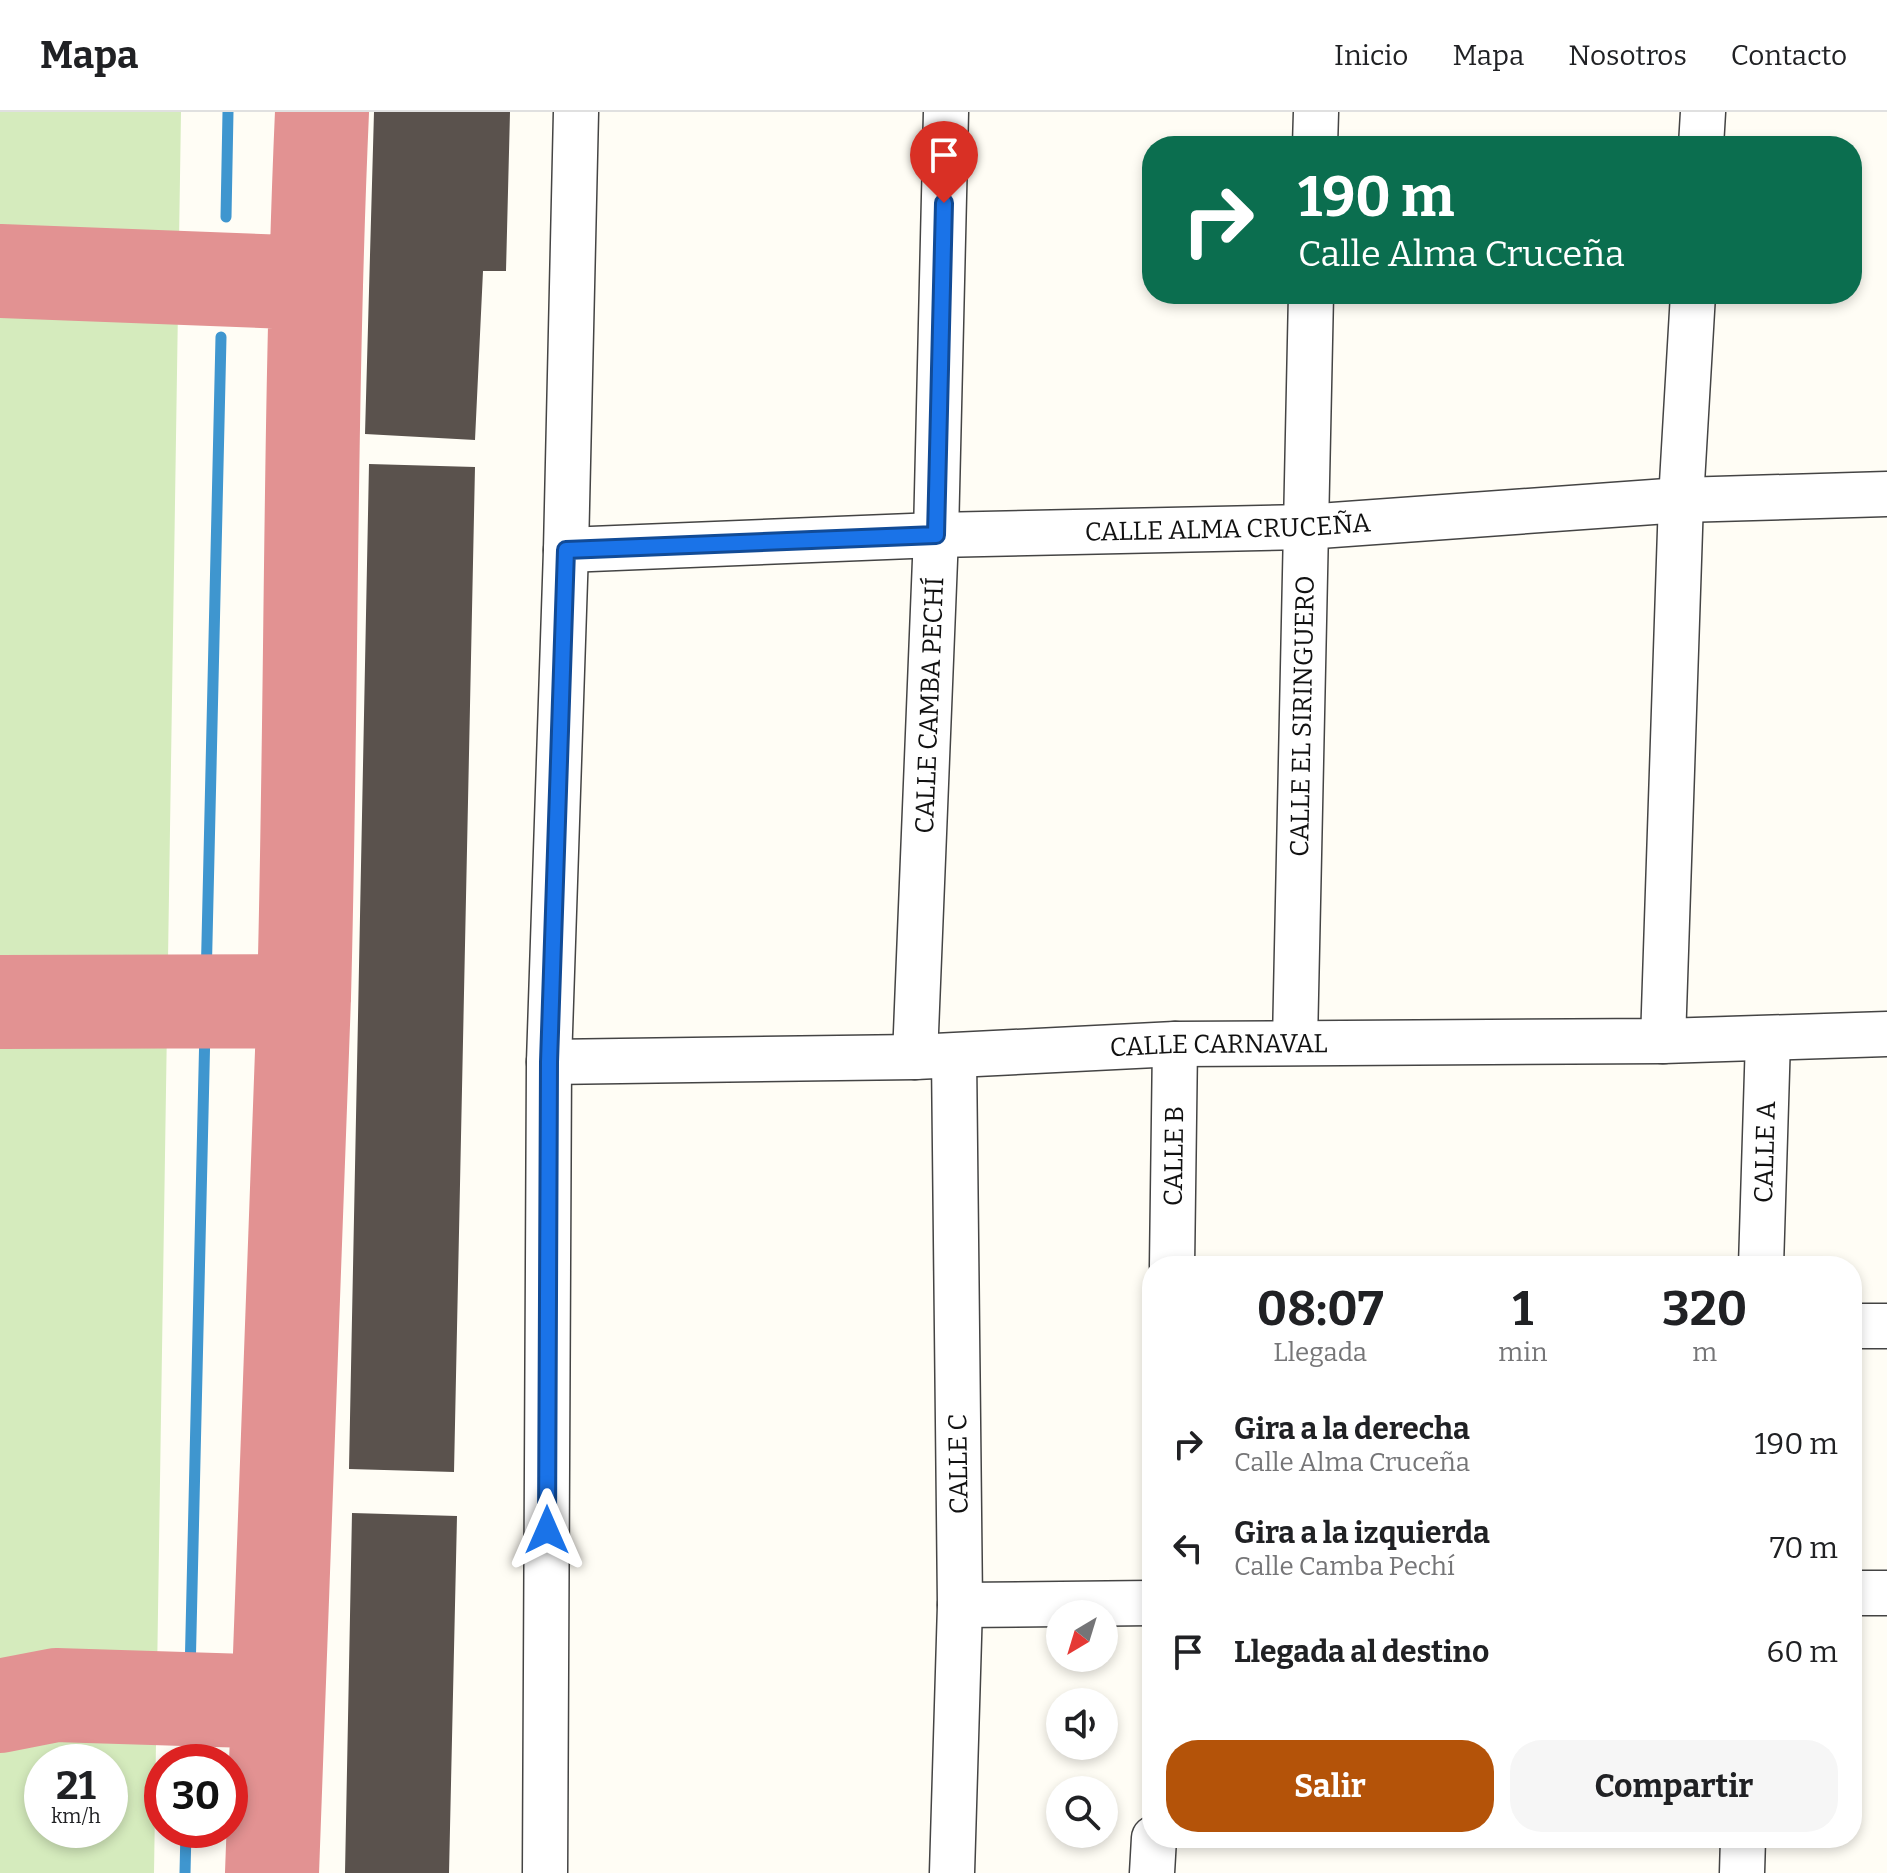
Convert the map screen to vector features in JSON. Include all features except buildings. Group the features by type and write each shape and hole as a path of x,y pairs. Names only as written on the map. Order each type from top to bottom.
{"street":[{"path":"545,1873 549,1062 566,550 576,112"},
{"name":"CALLE CAMBA PECHÍ","path":"934,1056 936,535 946,112"},
{"path":"1315,136 1316,112"},
{"path":"1702,136 1703,112"},
{"name":"CALLE EL SIRINGUERO","path":"1295,1042 1311,304"},
{"path":"1663,1041 1681,500 1692,304"},
{"name":"CALLE ALMA CRUCEÑA","path":"566,550 936,535 1305,527 1681,500 1887,494"},
{"name":"CALLE CARNAVAL","path":"549,1062 934,1056 1175,1044 1663,1041 1887,1034"},
{"name":"CALLE A","path":"1761,1256 1768,1039"},
{"name":"CALLE B","path":"1172,1256 1175,1044"},
{"name":"CALLE C","path":"934,1056 960,1605 952,1873"},
{"path":"1862,1326 1887,1326"},
{"path":"1862,1593 1887,1593"},
{"path":"960,1605 1142,1603"},
{"path":"1152,1873 1153,1848"},
{"path":"1742,1873 1743,1848"}],"green space":[{"path":"0,112 181,112 156,1744 144,1744 144,1848 154,1848 154,1873 0,1873"}],"waterway":[{"path":"226,217 228,112"},
{"path":"188,1744 221,337"},
{"path":"185,1873 186,1848"}],"taxiway":[{"path":"272,1873 304,997 315,333 322,112"},
{"path":"0,271 314,283"},
{"path":"0,1002 304,1001"},
{"path":"0,1706 56,1695 277,1702"}],"route":[{"path":"547,1530 549,1062 566,550 936,535 944,203"}]}
